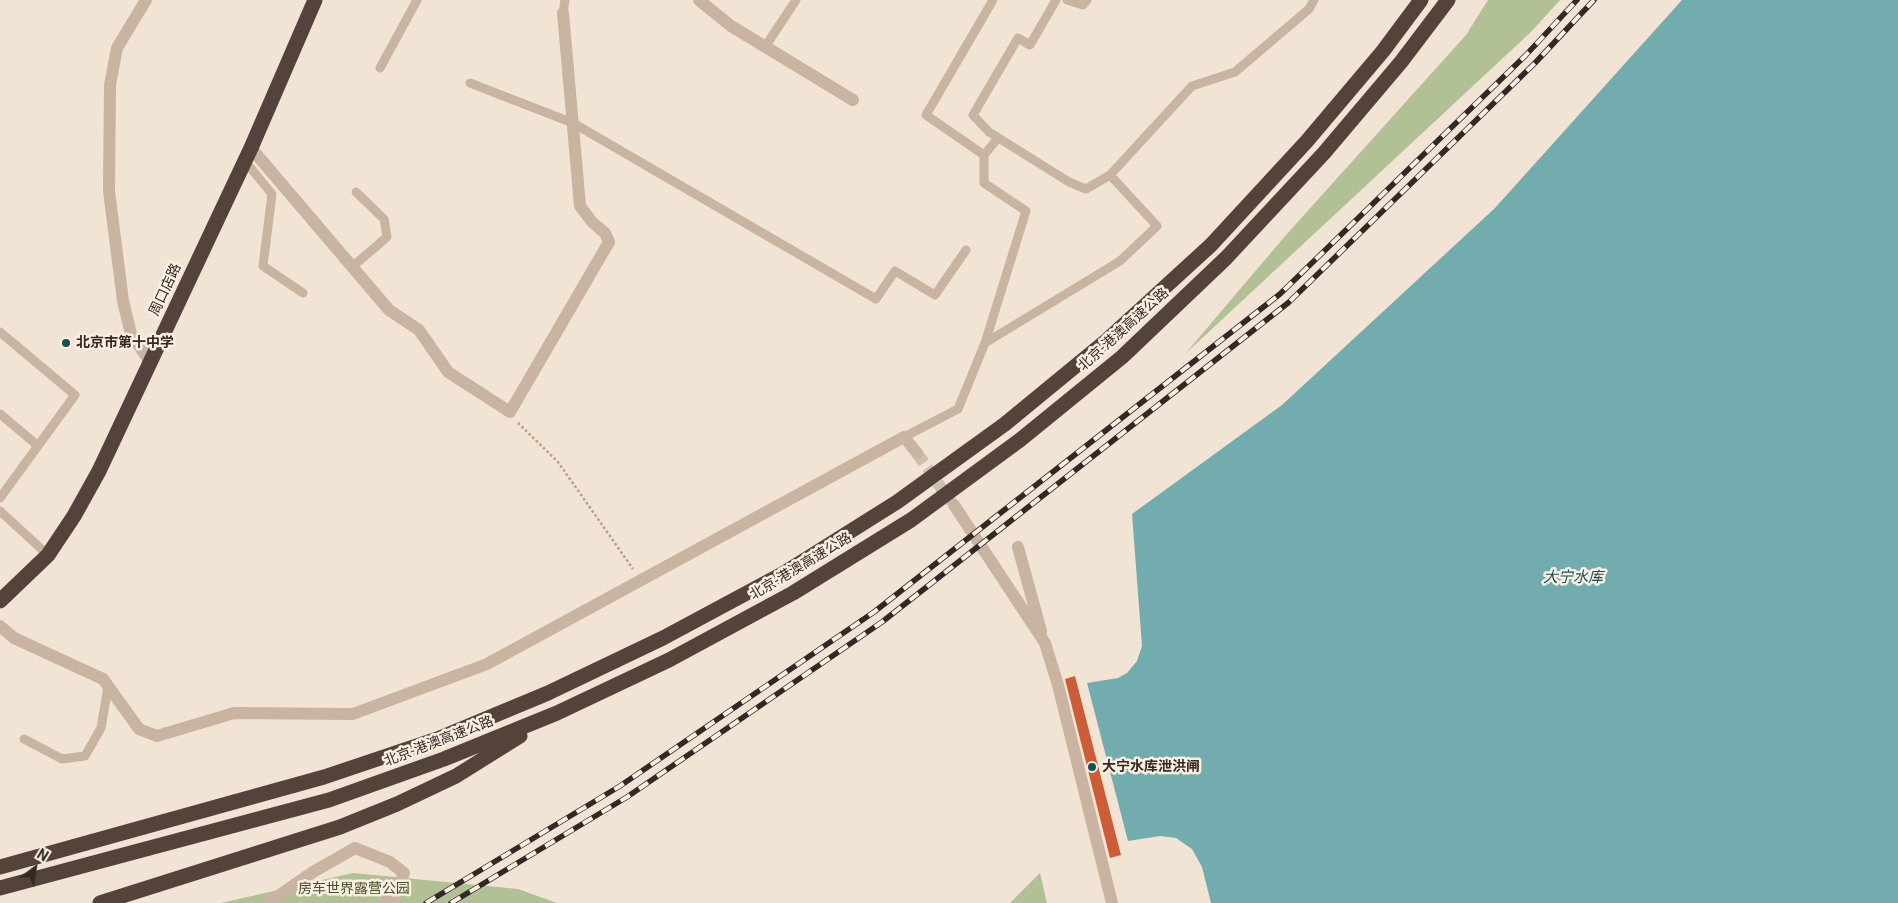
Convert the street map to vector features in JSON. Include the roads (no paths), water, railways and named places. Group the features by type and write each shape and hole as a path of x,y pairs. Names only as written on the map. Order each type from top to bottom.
{"highway":[{"name":"周口店路","path":"0,601 48,555 74,516 99,471 248,155 315,0"},
{"name":"北京-港澳高速公路","path":"0,867 324,778 440,738 548,693 663,638 784,573 897,502 1006,424 1106,341 1211,244 1307,141 1383,51 1421,0"},
{"name":"北京-港澳高速公路","path":"0,888 329,800 444,759 557,713 669,660 793,593 911,520 1027,434 1122,357 1226,258 1324,153 1401,62 1448,0"},
{"path":"100,903 340,827 397,804 456,776 557,713"}],"street":[{"path":"146,0 116,48 110,85 109,191 123,301 131,334 150,362"},
{"path":"699,0 732,26 852,100"},
{"path":"248,155 389,310 419,330 448,372 510,412 609,242 605,233 592,222 580,206 564,6"},
{"path":"0,626 14,638 103,679 139,729 157,736 234,714 353,714 487,664 904,436 917,453"},
{"path":"954,505 1045,643"},
{"path":"1018,547 1058,685 1112,903"},
{"path":"268,903 313,872 355,848 390,862 404,873 396,898 383,903"}],"lane":[{"path":"380,68 417,0"},
{"path":"765,46 796,0"},
{"path":"984,155 926,115 993,0"},
{"path":"1056,0 1030,45 1018,38 972,115 998,138 1069,182 1086,189 1110,175 1192,86 1235,72 1310,8 1314,0"},
{"path":"1067,0 1083,5 1087,0"},
{"path":"470,83 573,123 876,299 895,271 935,294 966,250"},
{"path":"904,436 958,409 984,342 1026,210 984,183 984,155 998,138"},
{"path":"248,155 272,194 263,266 303,293"},
{"path":"984,342 1120,261 1157,226 1110,175"},
{"path":"352,268 387,237 384,219 356,192"},
{"path":"0,332 75,395 0,498"},
{"path":"0,414 37,445"},
{"path":"0,511 48,555"},
{"path":"24,738 62,759 85,756 101,728 108,687"}],"water":[{"name":"大宁水库","path":"1682,0 1898,0 1898,903 1211,903 1202,867 1192,849 1176,838 1160,836 1128,841 1087,683 1118,678 1127,673 1137,661 1142,646 1132,514 1282,405 1495,208"}],"tunnel":[{"path":"917,453 951,502"}],"railway":[{"path":"426,903 620,786 874,612 1280,294 1526,55 1577,0"},
{"path":"451,903 627,797 882,622 1288,303 1535,63 1594,0"}],"place":[{"name":"北京市第十中学","path":"66,343"},
{"name":"大宁水库泄洪闸","path":"1092,767"}],"park label":[{"name":"房车世界露营公园","path":"354,889"}]}
